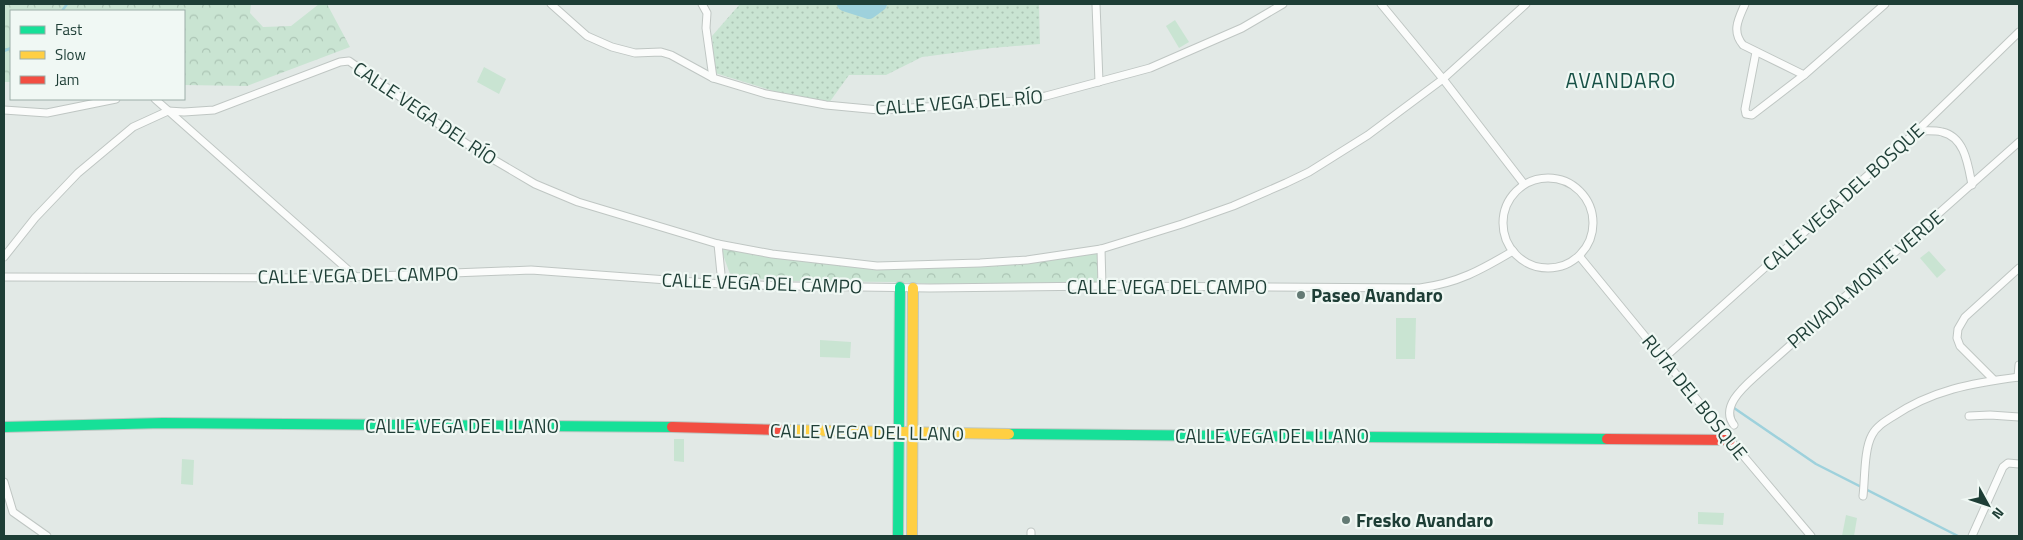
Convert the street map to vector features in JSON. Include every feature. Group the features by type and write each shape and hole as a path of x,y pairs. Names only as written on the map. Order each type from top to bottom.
{"street":[{"name":"CALLE VEGA DEL RÍO","path":"551,4 587,36 612,47 635,53 661,52 671,55 713,78 766,94 826,105 879,110 1017,101 1046,96 1166,62 1242,28 1282,4"},
{"path":"702,4 707,13 706,28 713,78"},
{"path":"1096,4 1099,82"},
{"path":"1382,4 1524,184"},
{"name":"CALLE VEGA DEL CAMPO","path":"718,244 772,254 891,266 1004,262 1100,249 1233,206 1309,172 1368,135 1443,79 1526,4"},
{"path":"1745,4 1737,23 1736,32 1743,45 1804,75"},
{"path":"1756,52 1745,109 1746,114 1752,115 1804,75 1885,4"},
{"name":"CALLE VEGA DEL BOSQUE","path":"1664,359 1917,131 2019,32"},
{"name":"CALLE VEGA DEL RÍO","path":"4,257 35,218 78,173 127,131 152,117 168,111 214,110 340,62 349,62 467,144 535,184 578,202 718,244"},
{"path":"4,110 47,113 111,100"},
{"path":"156,100 356,277"},
{"path":"1917,131 1941,131 1957,140 1963,149 1972,185"},
{"name":"PRIVADA MONTE VERDE","path":"1734,425 1730,415 1731,407 1744,387 2019,142"},
{"path":"1538,179 1553,179 1567,183 1579,192 1588,204 1593,218 1593,232 1589,246 1580,257 1564,267 1544,268 1526,262 1514,251 1505,237 1502,225 1503,212 1515,191 1524,184 1538,179"},
{"path":"718,244 722,284"},
{"path":"1100,249 1102,286"},
{"name":"CALLE VEGA DEL CAMPO","path":"4,277 356,277 531,270 722,284 913,288 1102,286 1420,288 1444,284 1474,274 1514,251"},
{"name":"RUTA DEL BOSQUE","path":"1580,257 1811,536"},
{"path":"1994,380 1960,346 1957,338 1958,329 1965,316 2019,268"},
{"path":"898,536 900,287"},
{"path":"912,536 913,288"},
{"path":"1863,496 1869,444 1874,430 1882,423 1930,395 1994,380 2019,377 2019,364"},
{"path":"1969,416 2019,417"},
{"name":"CALLE VEGA DEL LLANO","path":"4,427 163,423 661,427 898,434 1730,440"},
{"path":"1972,536 2003,467 2008,463 2019,464"},
{"path":"4,482 13,512"},
{"path":"4,510 13,512 46,536"}],"green space":[{"path":"4,4 251,4 250,13 263,27 291,26 319,4 327,4 350,47 247,86 185,85 185,10 10,10 10,82 4,82"},
{"path":"740,4 1039,4 1040,44 922,57 886,75 849,75 826,107 715,73 712,36"},
{"path":"1175,20 1189,42 1179,48 1166,26"},
{"path":"484,67 506,79 499,94 477,82"},
{"path":"720,246 891,268 1099,251 1100,286 793,281 731,277"},
{"path":"1929,251 1946,270 1937,278 1920,258"},
{"path":"1396,318 1416,318 1415,359 1396,359"},
{"path":"820,340 851,342 850,358 820,357"},
{"path":"674,439 684,439 684,462 674,461"},
{"path":"182,459 194,460 193,485 181,484"},
{"path":"1698,512 1724,513 1723,525 1698,524"},
{"path":"1846,515 1857,518 1854,536 1842,536"}],"waterway":[{"path":"63,10 67,4"},
{"path":"844,4 869,12 880,4"},
{"path":"4,51 10,48"},
{"path":"1734,408 1816,464 1958,536"}],"traffic: fast":[{"path":"898,536 900,287"},
{"path":"4,427 163,423 672,427"},
{"path":"1009,434 1607,439"}],"traffic: slow":[{"path":"912,536 913,288"},
{"path":"785,430 1009,434"}],"traffic: jam":[{"path":"672,427 785,430"},
{"path":"1607,439 1730,440"}],"place":[{"name":"Paseo Avandaro","path":"1301,295"},
{"name":"Fresko Avandaro","path":"1346,520"}],"district":[{"name":"AVANDARO","path":"1621,81"}]}
